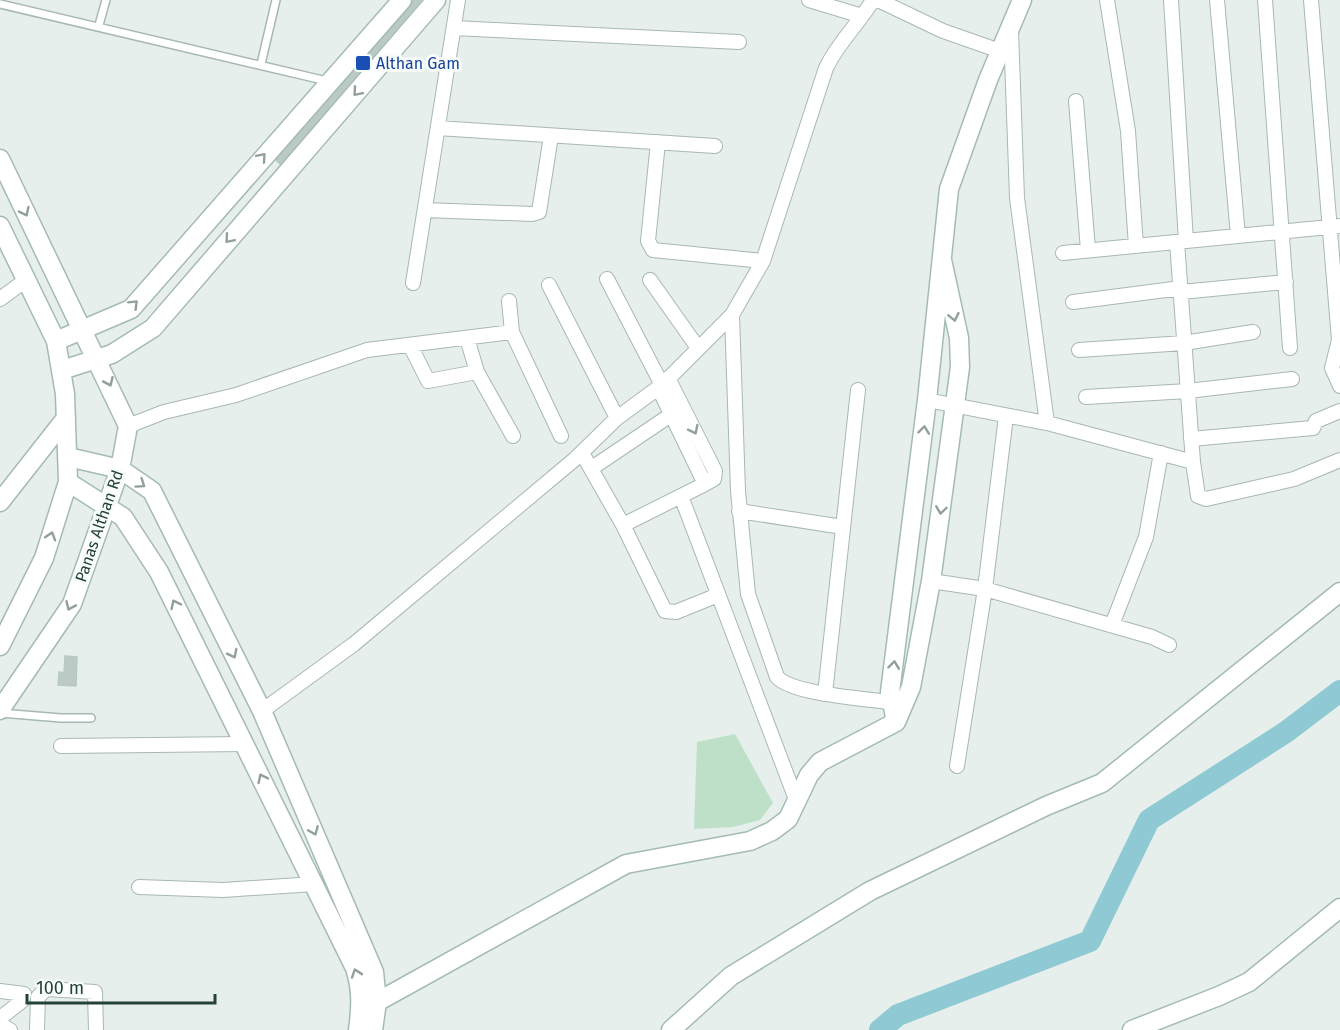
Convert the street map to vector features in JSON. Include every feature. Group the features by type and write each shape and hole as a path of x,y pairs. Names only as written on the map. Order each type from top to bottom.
{"street":[{"path":"57,341 131,309 402,0"},
{"path":"62,370 112,354 153,328 436,0"},
{"path":"413,283 458,0"},
{"path":"809,0 862,16"},
{"path":"262,711 354,644 582,453 617,418 663,383 732,315 763,261 826,68 837,45 873,0"},
{"path":"878,0 936,28 1000,51"},
{"path":"896,722 890,702 927,400 949,189 1000,51 1022,0"},
{"path":"1107,0 1128,131 1136,246"},
{"path":"1171,0 1182,241 1181,290 1196,492 1198,496 1206,499 1294,479 1340,460"},
{"path":"1217,0 1238,236"},
{"path":"1265,0 1290,348"},
{"path":"1311,0 1335,226 1339,340 1332,368 1340,386"},
{"path":"1011,25 1017,198 1047,423"},
{"path":"454,28 739,42"},
{"path":"1076,101 1088,250"},
{"path":"438,128 715,146"},
{"path":"425,210 532,214 539,212 551,136"},
{"path":"658,142 648,241 653,250 763,261"},
{"path":"0,159 82,330 98,358 128,426 164,412 236,395 367,350 512,332"},
{"path":"0,226 57,341 62,370 68,457 68,482 44,558 0,646"},
{"path":"1063,253 1335,226"},
{"path":"377,1002 616,868 637,860 762,837 788,819 809,775 820,762 896,722 911,687 931,581 956,406 961,353 942,260"},
{"path":"607,279 677,410 715,471 714,479 623,525"},
{"path":"0,299 27,280"},
{"path":"650,280 698,348"},
{"path":"1073,302 1181,290 1286,282"},
{"path":"549,285 617,418"},
{"path":"509,302 512,332 561,436"},
{"path":"732,315 739,511 748,594 777,677 787,685 825,694 890,702"},
{"path":"1079,350 1185,343 1253,332"},
{"path":"467,338 477,372 513,436"},
{"path":"410,345 428,381 477,372"},
{"path":"1086,397 1188,391 1292,379"},
{"path":"825,694 858,390"},
{"path":"927,400 1047,423 1193,462"},
{"path":"592,468 677,410"},
{"path":"1191,440 1313,428 1316,421 1340,411"},
{"path":"957,766 985,588 1006,416"},
{"path":"0,502 66,418"},
{"name":"Panas Althan Rd","path":"0,712 69,610 120,469 128,426"},
{"path":"582,453 623,525 665,611 676,612 718,595"},
{"path":"1112,625 1146,537 1161,453"},
{"path":"68,457 120,469 152,491 262,711 374,972 377,1002 373,1030"},
{"path":"68,482 107,504 123,517 159,572 355,968 362,1005 358,1030"},
{"path":"681,496 797,802"},
{"path":"739,511 843,527"},
{"path":"931,581 985,588 1112,625 1169,645"},
{"path":"671,1030 731,976 870,891 1046,806 1102,783 1340,592"},
{"path":"61,746 245,744"},
{"path":"139,887 223,890 314,884"},
{"path":"1132,1030 1249,982 1340,908"},
{"path":"37,1030 38,997 46,989 95,992 96,1030"},
{"path":"0,991 22,992 24,998 0,1018"},
{"path":"0,1023 10,1030"}],"lane":[{"path":"99,25 106,0"},
{"path":"261,64 276,0"},
{"path":"0,4 99,25 329,81"},
{"path":"0,712 61,718 91,718"}],"green space":[{"path":"735,734 773,803 760,820 733,827 694,829 697,742"}],"building":[{"path":"413,0 421,0 280,164 276,160 410,7"},
{"path":"65,656 77,657 76,686 58,685 59,672 64,673"}],"waterway":[{"path":"880,1030 898,1015 1090,941 1149,820 1286,732 1340,691"}],"place":[{"name":"Althan Gam","path":"363,63"}]}
